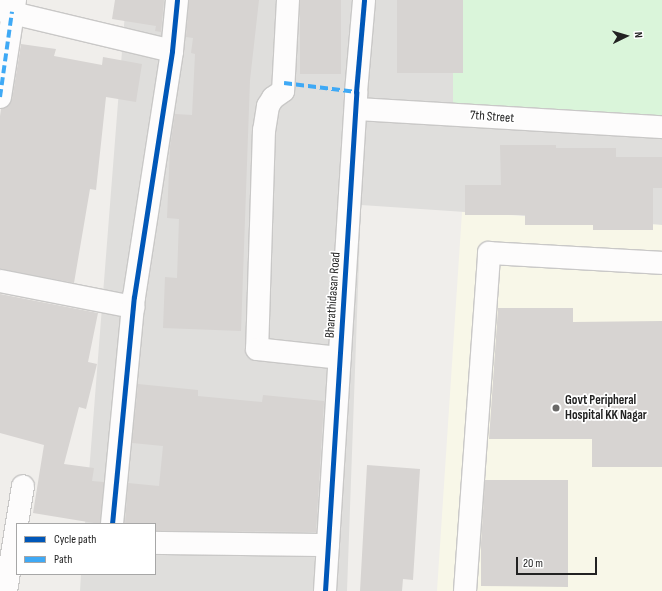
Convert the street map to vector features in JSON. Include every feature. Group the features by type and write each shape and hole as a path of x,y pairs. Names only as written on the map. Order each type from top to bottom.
{"street":[{"path":"112,523 133,307 172,51 177,0"},
{"path":"288,0 283,91 273,98 268,106 264,130 257,349 340,358"},
{"name":"Bharathidasan Road","path":"325,591 364,0"},
{"path":"0,97 9,7 172,51"},
{"name":"7th Street","path":"356,109 662,127"},
{"path":"465,591 489,253 662,263"},
{"path":"0,281 133,307"},
{"path":"17,523 23,486"},
{"path":"6,591 16,529"},
{"path":"156,543 328,545"}],"shaded area":[{"path":"126,0 662,0 662,225 361,205 347,591 80,591 81,575 156,575 156,523 85,523"},
{"name":"Govt Peripheral Hospital KK Nagar","path":"462,212 662,225 662,591 437,591"}],"green space":[{"path":"453,0 662,0 662,119 453,119"}],"building":[{"path":"115,0 164,0 161,32 155,31 156,26 112,19"},
{"path":"189,0 259,0 250,80 241,331 163,328 165,277 177,278 179,219 167,218 170,147 175,114 192,115 195,54 191,53 193,38 186,37"},
{"path":"300,0 341,0 341,74 300,74"},
{"path":"397,0 463,0 463,73 397,73"},
{"path":"21,44 56,49 54,56 102,65 103,57 142,64 136,102 106,97 96,190 90,189 74,283 0,269 0,116 1,109 9,105 12,99"},
{"path":"500,145 556,145 556,148 616,148 616,157 662,157 662,188 653,188 653,230 593,230 593,225 525,225 525,215 465,215 465,185 501,185"},
{"path":"0,294 98,313 88,362 97,364 86,409 79,407 64,464 94,468 92,481 104,482 100,523 33,513 44,445 0,433"},
{"path":"498,308 573,308 573,322 662,321 662,467 592,467 592,439 489,439"},
{"path":"138,384 198,390 198,396 262,402 263,395 324,401 316,532 156,531 156,523 125,523 128,483 159,486 163,446 132,443"},
{"path":"367,465 420,469 413,580 403,579 402,591 360,591"},
{"path":"485,480 568,480 568,587 481,586 481,543"}],"marked path":[{"path":"0,97 12,12"},
{"path":"284,83 356,92"}],"cycle path":[{"path":"112,523 134,297 172,51 177,0"},
{"path":"325,591 356,92 364,0"}],"place":[{"name":"Govt Peripheral Hospital KK Nagar","path":"556,408"}]}
